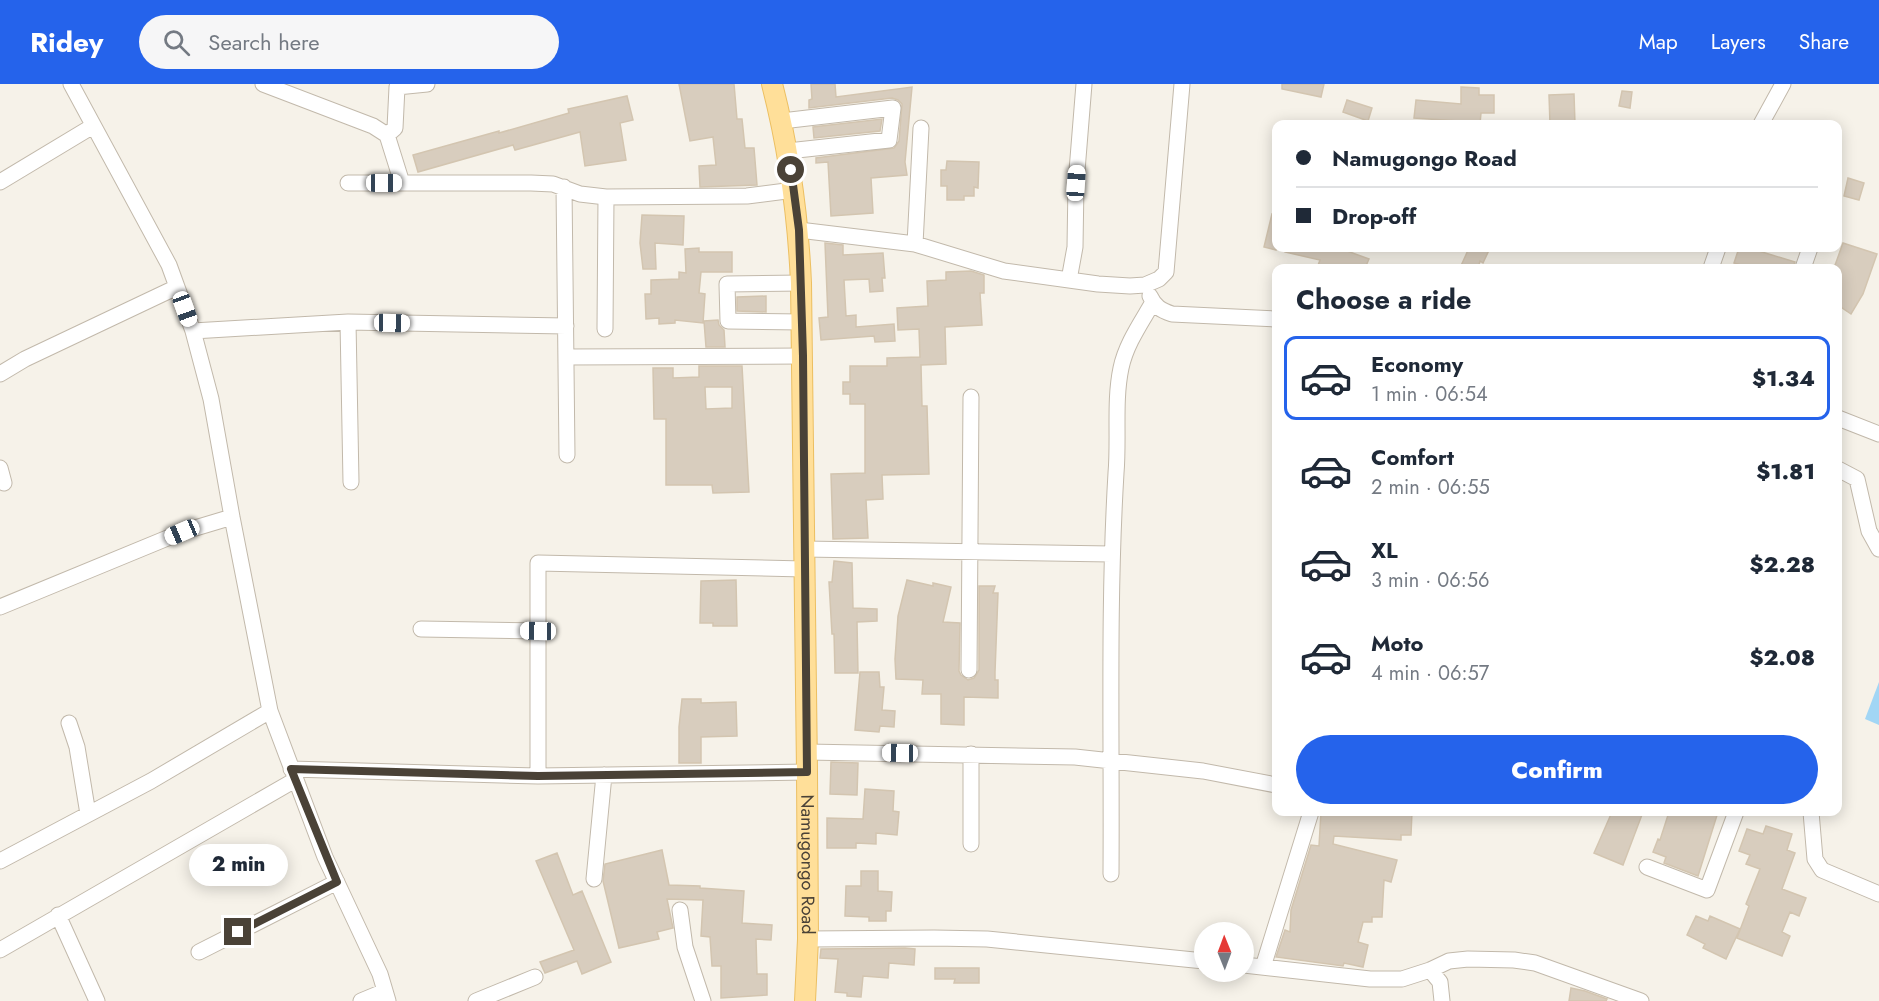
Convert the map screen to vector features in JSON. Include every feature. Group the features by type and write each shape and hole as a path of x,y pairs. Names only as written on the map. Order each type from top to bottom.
{"main road":[{"name":"Namugongo Road","path":"772,84 782,121 794,190 799,230 801,283 807,752 808,939 805,1001"}],"street":[{"path":"70,84 169,265 193,331 211,399 270,711 337,882 380,974 387,996 361,1001"},
{"path":"263,84 373,126 387,135 402,183"},
{"path":"387,135 395,128 397,87 427,84"},
{"path":"1070,280 1075,247 1076,183 1084,84"},
{"path":"799,230 915,243 1004,271 1130,286 1145,285 1159,279 1166,272 1168,265 1182,84"},
{"path":"1763,120 1783,84"},
{"path":"782,121 893,108 889,140 788,151"},
{"path":"0,182 93,126"},
{"path":"915,243 921,128"},
{"path":"348,183 553,184 580,194 606,197 747,196 794,190"},
{"path":"564,188 567,455"},
{"path":"605,329 606,197"},
{"path":"801,283 727,284 728,321 802,322"},
{"path":"1145,285 1153,302 1160,310 1172,314 1272,319"},
{"path":"0,374 26,359 177,287"},
{"path":"1110,874 1111,554 1121,367 1129,344 1153,302"},
{"path":"193,331 348,322 566,326"},
{"path":"348,322 351,482"},
{"path":"566,357 803,356"},
{"path":"969,670 971,397"},
{"path":"1842,420 1879,434"},
{"path":"1842,471 1857,479 1869,531 1879,549"},
{"path":"0,607 182,532 232,517"},
{"path":"804,549 1111,554"},
{"path":"538,776 538,563 804,569"},
{"path":"422,629 538,631"},
{"path":"0,861 151,781 270,711"},
{"path":"69,723 77,747 88,814"},
{"path":"807,752 1075,757 1203,771 1272,784"},
{"path":"971,754 971,844"},
{"path":"0,950 293,774 538,776 807,772"},
{"path":"594,879 604,775"},
{"path":"1263,967 1310,816"},
{"path":"1647,867 1707,890 1735,816"},
{"path":"1811,816 1815,859 1822,870 1879,894"},
{"path":"198,952 337,882"},
{"path":"680,910 685,947 703,1001"},
{"path":"58,915 97,1001"},
{"path":"808,939 987,939 1194,960"},
{"path":"1254,966 1370,979 1402,979 1449,961 1514,960 1535,963 1641,1001"},
{"path":"1430,970 1440,982 1442,1001"},
{"path":"476,1001 535,977"}],"water":[{"path":"1879,682 1879,725 1865,719"}],"building":[{"path":"679,84 734,84 737,119 742,119 745,148 754,148 757,185 700,187 699,166 716,165 713,137 690,141"},
{"path":"811,84 835,84 836,97 912,87 905,162 907,175 871,178 873,213 831,216 828,162 816,163 816,158 894,148 899,141 902,104 892,98 809,108 809,100 812,99"},
{"path":"1282,84 1324,84 1321,97 1282,89"},
{"path":"1461,87 1479,88 1479,95 1494,95 1494,113 1481,113 1480,120 1414,118 1416,100 1461,104"},
{"path":"1622,91 1632,92 1630,108 1619,106"},
{"path":"1574,94 1575,120 1550,120 1549,95"},
{"path":"627,96 633,120 620,123 626,160 585,166 580,132 515,150 513,145 418,172 413,155 569,113 568,109"},
{"path":"1347,100 1372,108 1368,120 1343,112"},
{"path":"882,119 880,131 814,138 813,127"},
{"path":"947,161 979,162 978,188 974,187 974,196 964,196 964,200 947,200 947,186 941,186 941,170 946,170"},
{"path":"1848,178 1864,183 1859,200 1844,196"},
{"path":"1272,214 1272,249 1264,247"},
{"path":"642,215 684,216 683,245 655,243 656,269 643,269 640,243"},
{"path":"825,243 843,245 843,255 883,253 885,278 882,278 883,291 870,292 869,279 844,280 846,316 856,315 856,327 894,324 895,341 875,342 874,336 821,340 819,318 828,317"},
{"path":"1843,243 1877,254 1863,294 1851,314 1842,308 1842,264 1835,264 1840,252 1842,252"},
{"path":"699,248 699,252 732,252 732,272 701,272 699,293 705,294 703,323 675,320 675,323 659,324 659,318 646,319 645,294 651,294 651,280 679,279 679,272 686,273 685,249"},
{"path":"1285,252 1350,252 1369,259 1367,264 1318,264 1320,260"},
{"path":"1467,252 1488,252 1483,263 1480,261 1479,264 1462,264"},
{"path":"1738,252 1762,252 1795,262 1794,264 1734,263"},
{"path":"971,271 984,275 984,293 980,293 982,325 945,327 946,364 921,365 922,406 927,406 929,474 882,475 883,499 866,500 868,538 833,539 831,474 865,473 865,404 850,404 850,394 843,394 843,382 850,382 850,366 887,366 887,358 920,357 919,329 898,330 897,308 928,306 927,281 946,280 946,272"},
{"path":"766,296 766,312 737,311 737,297"},
{"path":"718,320 724,330 725,347 706,347 704,321"},
{"path":"699,366 742,366 749,492 713,493 712,485 666,485 666,419 654,419 653,368 673,368 673,378 699,377","holes":["705,387 732,387 732,408 706,409"]},
{"path":"834,561 852,563 853,608 877,609 877,621 857,622 858,673 835,673 829,582 832,582"},
{"path":"736,580 737,626 713,626 713,623 700,623 701,581"},
{"path":"907,580 933,586 933,583 951,587 943,622 960,623 959,671 968,680 974,678 979,670 979,586 995,586 993,593 998,593 995,680 998,680 998,698 964,697 964,725 941,724 941,694 922,694 923,680 896,679 898,616"},
{"path":"860,672 879,672 880,687 884,687 882,710 895,711 894,727 880,726 879,732 855,730"},
{"path":"682,699 701,699 701,703 736,702 737,736 701,737 701,763 679,763"},
{"path":"831,762 858,763 857,795 830,794"},
{"path":"865,789 894,791 893,811 899,812 897,835 876,833 876,844 856,843 856,848 827,848 827,818 863,819"},
{"path":"1321,816 1412,816 1411,835 1401,835 1401,840 1334,836 1333,844 1397,860 1391,882 1384,880 1382,917 1372,917 1372,922 1363,922 1358,942 1368,945 1363,967 1344,963 1343,966 1276,957 1285,930 1290,932 1291,910 1311,845 1319,846"},
{"path":"1610,816 1641,816 1623,865 1594,853"},
{"path":"1668,816 1717,816 1698,876 1664,863 1666,857 1653,852 1658,839 1660,840"},
{"path":"1766,826 1792,834 1787,850 1795,853 1782,889 1806,898 1799,916 1790,912 1782,932 1790,936 1782,956 1737,938 1749,906 1746,904 1760,869 1746,864 1750,855 1739,851 1747,829 1763,834"},
{"path":"662,850 669,885 744,891 742,923 772,925 771,940 756,939 757,974 767,974 767,995 721,998 721,966 712,966 710,937 701,936 703,900 667,899 673,928 657,932 659,939 619,948 603,881 605,864"},
{"path":"557,853 573,895 582,891 611,962 582,974 577,961 545,973 540,962 574,950 536,861"},
{"path":"861,871 878,871 878,891 892,892 891,911 886,911 886,921 869,921 869,917 845,916 846,886 861,886"},
{"path":"1696,916 1708,921 1710,916 1740,929 1726,959 1703,948 1705,944 1687,935"},
{"path":"821,949 915,949 914,965 889,963 888,978 863,976 861,997 835,992 838,959 820,958"},
{"path":"935,968 979,968 979,983 954,983 955,979 935,979"},
{"path":"1571,988 1607,999 1606,1001 1569,1001"}],"route":[{"path":"238,932 337,882 291,769 538,776 807,772 803,356 799,230 791,170"}]}
